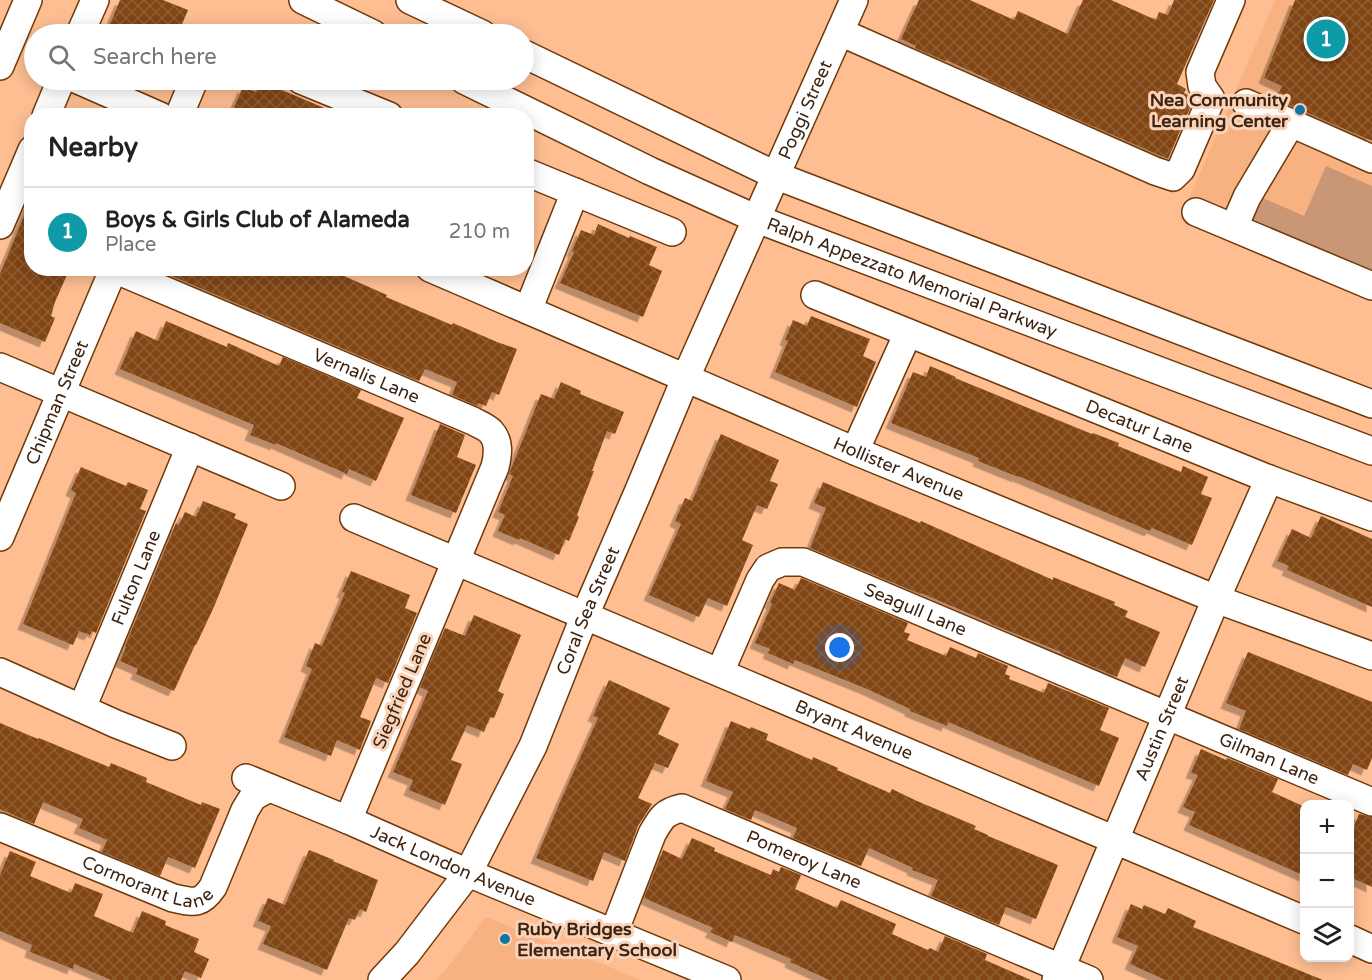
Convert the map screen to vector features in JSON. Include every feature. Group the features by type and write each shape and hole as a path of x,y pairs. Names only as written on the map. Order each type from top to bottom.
{"street":[{"path":"0,66 28,0"},
{"path":"84,24 95,0"},
{"path":"303,0 352,24"},
{"path":"410,0 461,24"},
{"name":"Poggi Street","path":"757,219 854,0"},
{"path":"840,32 1173,177 1181,169 1211,99 1202,86 1200,72 1231,0"},
{"path":"534,59 777,176 1372,404"},
{"path":"49,108 57,90"},
{"path":"101,90 142,108"},
{"path":"182,108 190,90"},
{"path":"325,90 369,108"},
{"name":"Ralph Appezzato Memorial Parkway","path":"484,90 521,108"},
{"path":"1246,103 1372,159"},
{"name":"Ralph Appezzato Memorial Parkway","path":"534,114 650,171 757,219 1372,451"},
{"path":"1234,227 1247,197 1291,123"},
{"path":"0,225 24,169"},
{"path":"534,175 672,232"},
{"path":"528,310 575,192"},
{"path":"1196,212 1372,286"},
{"name":"Coral Sea Street","path":"382,980 407,953 468,873 533,746 585,615 686,377 757,219"},
{"name":"Chipman Street","path":"0,537 111,276"},
{"name":"Vernalis Lane","path":"131,276 462,416 491,431 497,444 498,455 495,467 457,561"},
{"name":"Hollister Avenue","path":"449,276 855,451 1216,599 1372,656"},
{"name":"Decatur Lane","path":"815,295 1269,479 1372,517"},
{"path":"855,451 908,333"},
{"path":"0,367 281,486"},
{"name":"Fulton Lane","path":"82,708 190,447"},
{"name":"Austin Street","path":"1059,974 1216,599 1269,479"},
{"name":"Bryant Avenue","path":"354,518 1300,918"},
{"name":"Siegfried Lane","path":"348,820 457,561"},
{"name":"Seagull Lane","path":"720,672 760,580 768,568 782,562 804,562 1167,716"},
{"path":"0,672 172,746"},
{"name":"Gilman Lane","path":"1167,716 1372,802"},
{"name":"Jack London Avenue","path":"257,783 727,980"},
{"name":"Cormorant Lane","path":"0,827 173,898 199,902 213,887 257,783"},
{"name":"Pomeroy Lane","path":"614,932 652,834 660,820 670,811 682,808 1059,974 1089,980"},
{"path":"1354,941 1372,949"}],"shaded area":[{"name":"Nea Community Learning Center","path":"1275,0 1372,0 1372,298 1180,219"},
{"path":"1326,166 1372,186 1372,279 1250,226 1263,198 1304,216"},
{"name":"Ruby Bridges Elementary School","path":"486,917 617,970 640,980 436,980"}],"building":[{"path":"120,0 163,0 188,10 182,24 110,24"},
{"path":"919,0 970,0 1014,20 1018,11 1068,34 1083,0 1111,0 1156,20 1159,12 1168,15 1174,0 1214,0 1177,84 1186,89 1184,93 1193,101 1168,159 915,48 916,46 901,39"},
{"path":"1295,0 1372,0 1372,141 1276,99 1282,86 1264,78"},
{"path":"242,90 256,92 257,90 282,90 324,108 234,107"},
{"path":"24,216 24,276 66,276 55,302 51,316 55,318 45,342 0,323 0,274"},
{"path":"598,224 657,247 649,265 662,271 643,317 560,283 581,230 594,235"},
{"path":"172,276 344,276 452,325 453,323 517,349 499,395 492,392 486,406 478,403 477,406 452,395 457,382 425,369 419,381"},
{"path":"811,316 870,339 863,356 876,362 857,407 775,372 788,341 785,340 793,320 807,326"},
{"path":"166,321 227,347 228,343 279,366 283,357 361,390 357,398 404,418 376,481 349,469 347,474 276,443 276,445 250,435 254,425 120,369 136,331 158,341"},
{"path":"930,366 1092,434 1119,443 1118,446 1181,472 1183,466 1208,477 1201,494 1212,498 1192,545 1152,528 1150,531 891,423 913,372 926,377"},
{"path":"561,382 581,391 580,394 624,412 615,434 607,431 577,515 579,517 569,541 565,539 559,555 498,531 505,515 498,512 513,476 509,474 541,394 554,399"},
{"path":"440,424 465,435 457,457 476,465 456,513 411,495"},
{"path":"721,434 779,460 770,481 778,484 767,509 757,505 742,540 753,545 727,606 708,598 699,617 649,595 681,524 675,521 685,498 692,501"},
{"path":"81,467 126,486 128,482 148,490 140,509 146,511 96,633 92,631 90,635 79,631 73,645 23,624 76,493 71,490"},
{"path":"823,482 920,523 921,521 1053,580 1053,577 1115,602 1114,605 1128,611 1125,617 1160,632 1145,667 1125,658 1117,677 810,548 826,508 814,503"},
{"path":"203,501 236,514 234,518 248,524 213,609 174,691 136,674 138,669 120,661 176,523 179,525 185,512 196,517"},
{"path":"1321,516 1372,539 1372,607 1287,570 1289,566 1277,561 1292,529 1311,538"},
{"path":"351,571 410,595 405,608 417,613 388,683 376,678 360,717 371,721 360,750 337,740 331,756 284,737 312,669 306,666 315,643 322,646 345,593 342,592"},
{"path":"801,578 908,623 904,632 910,634 907,640 946,656 950,647 976,658 978,653 1008,666 1005,674 1010,676 1009,679 1044,693 1048,683 1109,708 1100,730 1119,738 1099,786 948,722 947,726 910,711 867,689 795,660 793,664 768,653 770,649 755,643 772,604 770,603 779,583 795,590"},
{"path":"474,615 521,635 498,691 504,694 494,718 490,717 484,732 467,725 451,760 462,764 445,805 409,790 413,780 393,772 428,691 420,687 445,628 465,636"},
{"path":"1248,652 1372,702 1372,758 1367,770 1353,764 1348,775 1239,729 1246,711 1226,703"},
{"path":"609,680 670,708 658,734 679,744 668,768 655,763 638,798 652,804 638,826 625,861 604,852 593,881 536,858 598,718 593,716"},
{"path":"731,721 768,734 766,740 812,760 813,757 890,793 892,789 976,826 974,829 988,836 1058,865 1036,919 1006,907 999,925 931,896 938,880 912,870 913,868 869,848 861,866 793,838 797,828 755,810 751,820 725,809 733,792 706,781"},
{"path":"0,723 109,767 111,763 147,778 146,782 201,805 202,802 220,809 195,868 168,857 160,876 102,852 107,840 79,828 83,819 43,802 34,824 0,809"},
{"path":"1201,749 1278,779 1272,792 1300,805 1300,874 1189,825 1195,812 1183,807 1198,775 1191,773"},
{"path":"1359,814 1372,817 1372,887 1354,879 1354,827"},
{"path":"692,838 715,848 714,851 771,875 773,869 779,872 781,867 801,875 795,889 837,908 841,900 896,924 892,934 928,950 930,948 938,952 945,936 987,954 985,960 1031,980 829,980 790,962 791,959 735,935 732,942 710,932 713,928 644,898 663,850 682,859"},
{"path":"309,850 378,880 366,912 360,909 355,920 349,918 327,970 263,944 271,926 258,921 268,898 285,905"},
{"path":"10,851 36,862 30,876 71,893 75,883 103,894 94,916 133,933 142,911 166,921 165,925 199,939 194,952 209,959 201,978 185,971 181,980 111,980 74,964 73,969 30,952 32,945 0,931 0,875"},
{"path":"1131,904 1142,909 1144,905 1165,914 1168,908 1196,921 1193,927 1323,980 1165,980 1130,964 1138,946 1117,937"}],"place":[{"name":"Boys & Girls Club of Alameda","path":"1326,39"},
{"name":"Nea Community Learning Center","path":"1300,110"},
{"name":"Ruby Bridges Elementary School","path":"505,939"}]}
